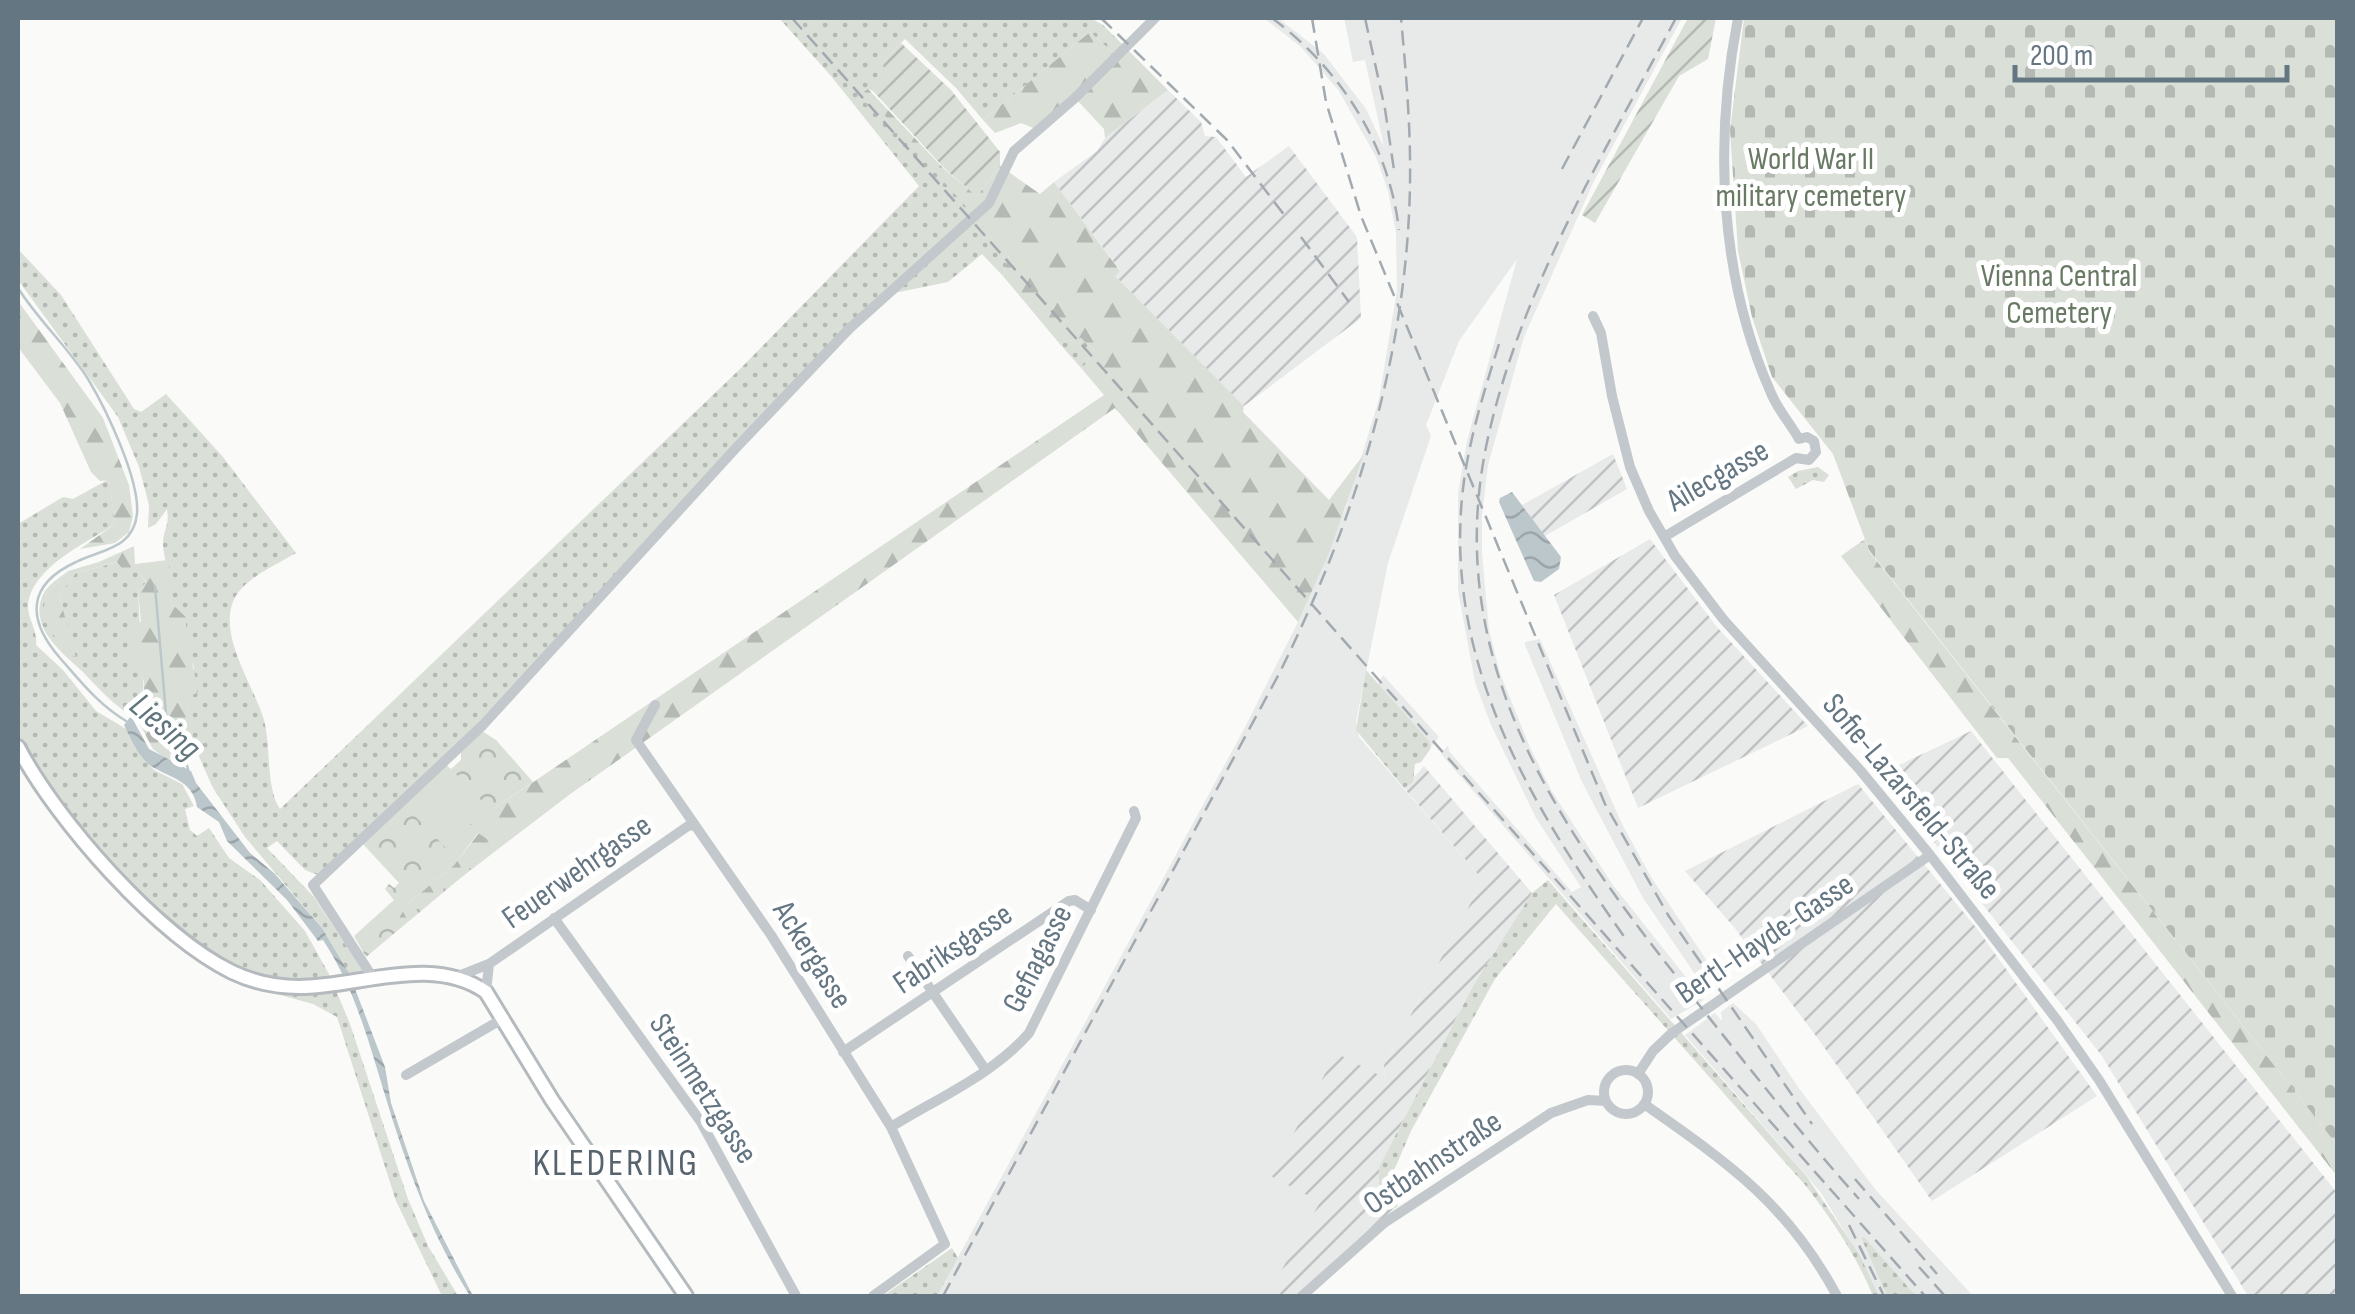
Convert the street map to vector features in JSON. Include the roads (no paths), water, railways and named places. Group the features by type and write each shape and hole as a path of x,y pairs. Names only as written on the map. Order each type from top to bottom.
{"main road":[{"path":"18,746 41,784 100,858 153,913 204,955 231,971 294,987 426,974 456,977 486,992 552,1100 686,1296"}],"street":[{"path":"370,978 313,885 483,724 761,420 884,294 989,203 1014,151 1065,108 1155,18"},
{"path":"1738,18 1724,118 1723,169 1729,231 1752,341 1772,396 1799,439"},
{"name":"Sofie-Lazarsfeld-Straße","path":"1593,316 1630,467 1664,536 1723,620 1860,770 1930,855 2082,1055 2232,1296"},
{"path":"1810,438 1816,452 1810,460 1796,458 1793,448 1799,439 1810,438"},
{"name":"Ailecgasse","path":"1664,536 1796,458"},
{"name":"Ackergasse","path":"655,705 636,740 771,935 891,1127 944,1244 873,1296"},
{"name":"Gefiagasse","path":"891,1127 1016,1048 1028,1033 1136,818 1134,811"},
{"name":"Feuerwehrgasse","path":"456,977 489,964 688,826 695,825"},
{"name":"Bertl-Hayde-Gasse","path":"1638,1074 1653,1050 1672,1033 1930,855"},
{"name":"Fabriksgasse","path":"843,1052 1069,901 1075,900 1091,910"},
{"name":"Steinmetzgasse","path":"554,918 701,1122 796,1296"},
{"path":"908,956 984,1069"},
{"name":"Feuerwehrgasse","path":"486,992 489,964"},
{"path":"406,1075 504,1018"},
{"path":"1625,1070 1638,1074 1648,1092 1644,1104 1632,1113 1617,1112 1606,1101 1605,1086 1612,1075 1625,1070"},
{"name":"Ostbahnstraße","path":"1302,1296 1384,1223 1551,1113 1588,1100 1606,1101"},
{"path":"1644,1104 1724,1160 1770,1200 1810,1250 1837,1296"}],"water":[{"path":"1512,492 1561,557 1559,569 1541,582 1534,581 1499,502"},
{"path":"131,716 149,749 191,771 250,853 274,873 322,928 349,973 385,1067 391,1103 424,1201 473,1296 456,1273 423,1204 362,1020 335,960 323,940 318,941 287,900 227,841 219,822 197,807 186,785 143,758 124,725"}],"waterway":[{"name":"Liesing","path":"18,288 88,379 112,426 133,483 137,514 129,534 115,546 60,571 40,592 37,604 37,617 49,644 91,692 126,721"},
{"path":"155,586 167,726 182,748 188,769"}],"railway":[{"path":"792,18 1925,1296"},
{"path":"1101,18 1227,140 1285,216"},
{"path":"1272,18 1319,61 1357,111 1384,168 1399,230"},
{"path":"1312,18 1326,102 1361,216 1605,804 1668,915 1812,1124"},
{"path":"1365,18 1394,170"},
{"path":"943,1296 1279,674 1353,497 1387,375 1407,249 1410,143 1401,18"},
{"path":"1562,169 1643,18"},
{"path":"1676,18 1570,218 1505,374 1490,429 1478,512 1480,591 1495,666 1522,738 1557,806 1646,937 1859,1199"},
{"path":"1301,237 1349,302"},
{"path":"1499,344 1464,478 1461,560 1468,621 1483,678 1530,788 1560,841 1628,942"},
{"path":"1855,1179 1937,1274"},
{"path":"1849,1225 1884,1296"},
{"path":"1919,1267 1945,1296"}],"district":[{"name":"KLEDERING","path":"616,1163"}],"park label":[{"name":"World War II military cemetery","path":"1811,178"},
{"name":"Vienna Central Cemetery","path":"2059,294"}]}
